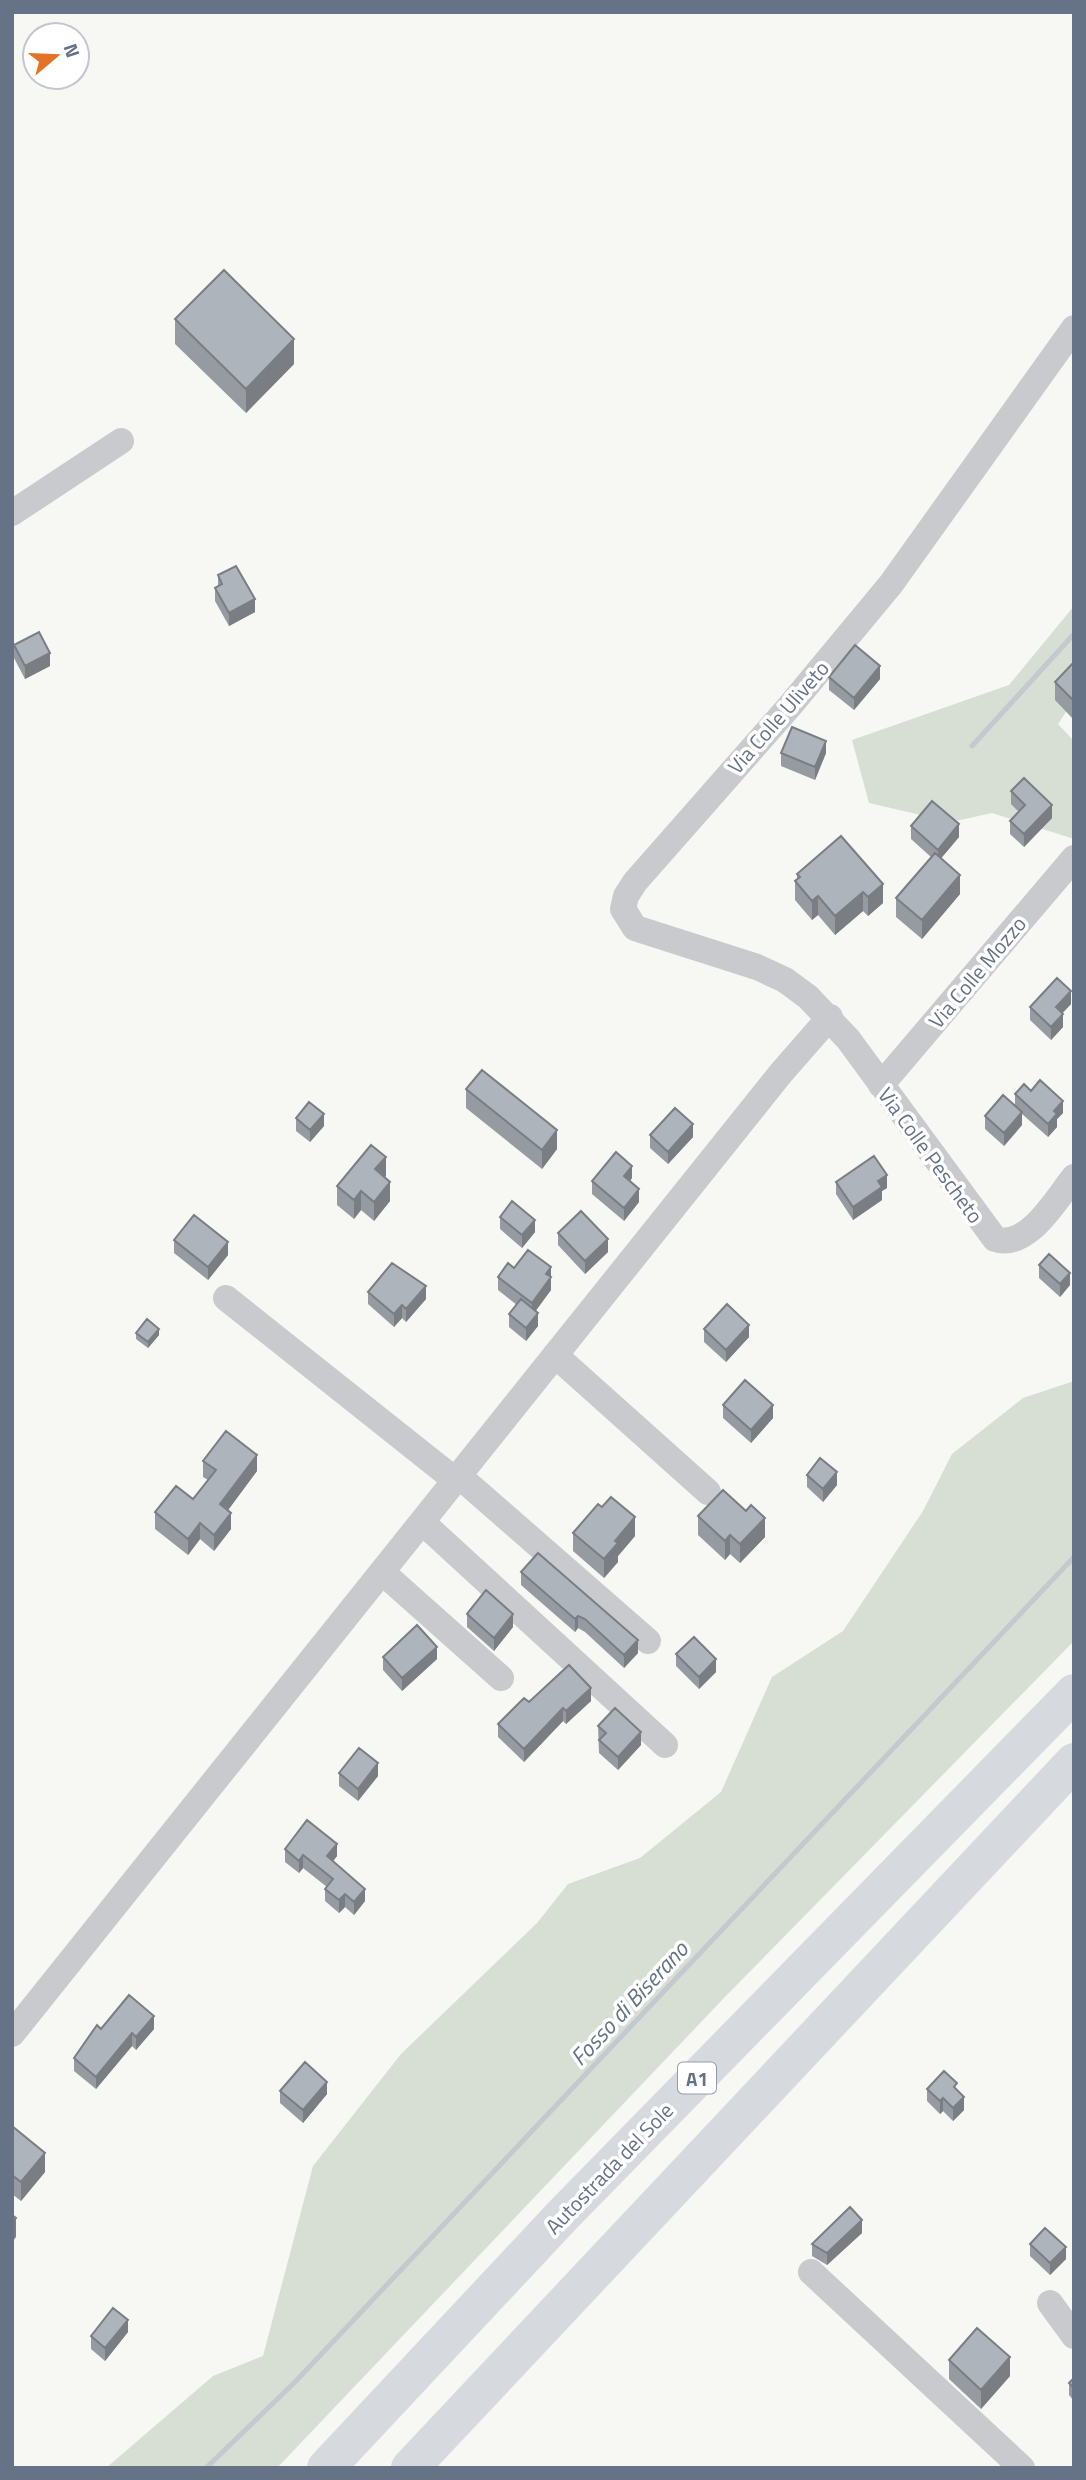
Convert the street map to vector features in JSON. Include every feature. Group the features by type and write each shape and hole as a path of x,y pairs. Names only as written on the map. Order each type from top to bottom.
{"highway":[{"name":"Autostrada del Sole","path":"326,2468 563,2215 1074,1693"},
{"path":"410,2468 1074,1762"}],"street":[{"name":"Via Colle Uliveto","path":"830,1017 796,988 757,967 635,928 625,915 626,895 891,584 1074,328"},
{"path":"12,513 121,441"},
{"name":"Via Colle Mozzo","path":"881,1085 1074,858"},
{"name":"Via Colle Pescheto","path":"830,1017 995,1239 1009,1241 1025,1234 1074,1177"},
{"path":"12,2034 781,1073 830,1017"},
{"path":"226,1298 455,1481 648,1641"},
{"path":"555,1355 708,1492"},
{"path":"455,1481 532,1560"},
{"path":"422,1522 665,1745"},
{"path":"382,1572 501,1678"},
{"path":"811,2272 1022,2468"},
{"path":"1050,2303 1074,2336"}],"shaded area":[{"path":"1074,606 1074,700 1058,724 1074,741 1074,839 992,813 951,822 869,803 852,740 1009,685"},
{"path":"1074,1381 1074,1641 723,1999 277,2468 106,2468 213,2376 263,2356 313,2166 401,2054 537,1923 568,1884 640,1858 721,1792 772,1677 843,1631 923,1511 952,1454 1023,1398"}],"building":[{"path":"224,270 294,339 246,389 175,319"},
{"path":"236,566 255,599 229,613 215,588 222,584 218,575"},
{"path":"39,632 50,653 25,666 14,645"},
{"path":"855,645 880,666 854,698 829,677"},
{"path":"1074,662 1074,701 1055,682"},
{"path":"792,727 826,741 815,767 781,753"},
{"path":"1024,778 1052,805 1024,834 1010,821 1025,805 1011,791"},
{"path":"932,801 959,824 938,850 911,826"},
{"path":"841,836 883,884 868,897 863,892 835,916 818,896 812,901 795,881 800,877 797,874"},
{"path":"935,853 960,875 922,920 896,898"},
{"path":"1057,978 1071,991 1056,1007 1063,1014 1051,1027 1030,1007"},
{"path":"482,1070 557,1130 542,1150 466,1089"},
{"path":"1040,1080 1063,1101 1048,1124 1015,1094 1024,1084 1031,1091"},
{"path":"1003,1095 1022,1112 1004,1133 985,1116"},
{"path":"309,1102 324,1114 310,1130 296,1118"},
{"path":"675,1108 693,1124 668,1152 650,1135"},
{"path":"371,1145 386,1157 375,1169 390,1182 374,1202 361,1191 354,1200 337,1186"},
{"path":"616,1152 632,1166 624,1176 639,1189 624,1208 592,1181"},
{"path":"874,1156 887,1175 878,1181 882,1187 853,1207 836,1182"},
{"path":"512,1201 535,1220 522,1235 500,1217"},
{"path":"581,1211 608,1239 585,1261 558,1233"},
{"path":"194,1215 228,1242 208,1267 174,1240"},
{"path":"528,1250 551,1267 546,1274 551,1277 532,1303 498,1277 508,1263 514,1268"},
{"path":"1049,1254 1070,1273 1060,1284 1039,1265"},
{"path":"392,1263 426,1286 406,1309 402,1305 394,1314 368,1292"},
{"path":"521,1299 538,1313 526,1328 509,1314"},
{"path":"727,1304 749,1325 726,1350 704,1329"},
{"path":"147,1319 159,1329 148,1342 136,1333"},
{"path":"745,1380 773,1405 751,1430 723,1405"},
{"path":"226,1431 257,1455 220,1504 231,1513 214,1535 200,1523 188,1539 155,1512 176,1486 193,1499 216,1470 203,1461"},
{"path":"820,1458 837,1472 823,1489 807,1475"},
{"path":"723,1490 746,1511 751,1505 765,1518 740,1544 730,1535 725,1541 698,1516"},
{"path":"611,1497 635,1517 604,1559 573,1533 598,1504 602,1507"},
{"path":"538,1553 638,1640 624,1655 585,1619 578,1616 575,1619 521,1572"},
{"path":"486,1590 513,1614 494,1638 467,1614"},
{"path":"417,1625 437,1647 402,1678 383,1657"},
{"path":"694,1637 716,1659 699,1677 676,1654"},
{"path":"569,1665 591,1688 566,1711 563,1708 524,1749 498,1724 524,1698 529,1702"},
{"path":"615,1708 641,1732 618,1757 599,1740 606,1733 598,1726"},
{"path":"359,1748 378,1763 358,1789 339,1773"},
{"path":"307,1820 337,1844 327,1856 365,1889 354,1902 345,1894 339,1900 325,1889 333,1879 303,1855 299,1861 285,1849"},
{"path":"129,1995 154,2016 136,2037 132,2033 96,2077 74,2058 97,2025 101,2029"},
{"path":"305,2062 327,2082 303,2110 280,2091"},
{"path":"944,2071 957,2083 954,2087 964,2097 953,2108 943,2098 940,2101 927,2089"},
{"path":"12,2126 45,2153 21,2182 12,2175"},
{"path":"850,2207 862,2220 827,2253 812,2244"},
{"path":"1045,2228 1066,2247 1050,2263 1030,2244"},
{"path":"113,2308 128,2320 105,2348 91,2336"},
{"path":"977,2328 1010,2357 981,2390 949,2360"}],"waterway":[{"path":"972,746 1074,634"},
{"name":"Fosso di Biserano","path":"206,2468 295,2382 1074,1557"}]}
